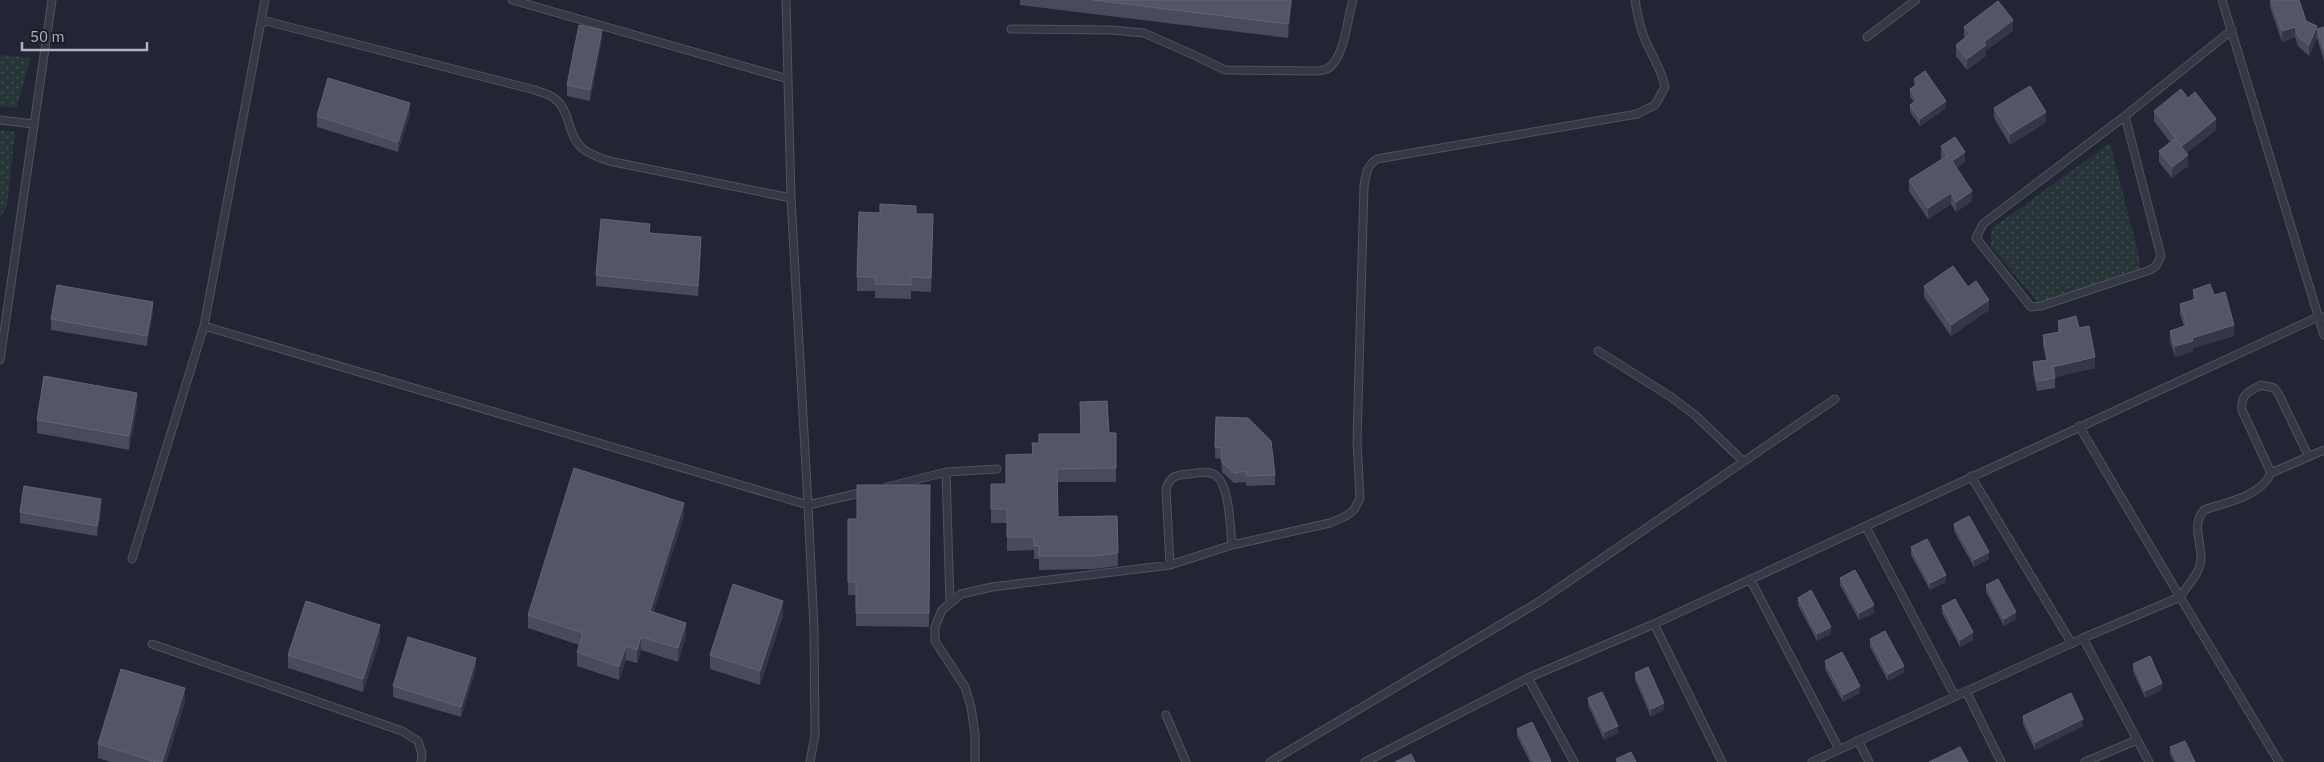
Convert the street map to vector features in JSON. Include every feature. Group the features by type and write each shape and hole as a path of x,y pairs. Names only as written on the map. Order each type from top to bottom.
{"lane":[{"path":"0,360 52,0"},
{"path":"132,558 204,326 265,0"},
{"path":"512,0 788,80"},
{"path":"786,0 791,198 814,639 815,735 810,762"},
{"path":"1011,29 1111,30 1144,33 1225,70 1316,71 1328,68 1336,61 1341,49 1353,0"},
{"path":"975,762 975,734 965,687 935,641 935,626 942,610 961,594 992,587 1170,565 1232,545 1330,523 1354,510 1360,498 1357,442 1361,362 1364,186 1366,172 1372,163 1390,156 1637,114 1655,105 1666,87 1662,71 1649,49 1638,23 1634,0"},
{"path":"1867,37 1916,0"},
{"path":"2222,0 2321,317 2324,335"},
{"path":"262,20 526,88 554,97 564,110 575,138 582,148 594,156 608,161 791,198"},
{"path":"2125,116 2161,256 2159,262 2150,270 2041,306 2031,307 1976,238 1983,224 2125,116 2232,30"},
{"path":"0,120 33,124"},
{"path":"1367,762 1528,678 1654,624 1866,527 2079,426 2321,317"},
{"path":"204,326 808,505 873,490"},
{"path":"1598,352 1689,410 1744,462"},
{"path":"2271,473 2242,410 2244,394 2260,385 2267,385 2278,393 2309,457"},
{"path":"1270,762 1537,603 1835,399"},
{"path":"2079,426 2279,762"},
{"path":"1812,762 2083,638 2180,597 2196,574 2201,561 2197,522 2204,510 2253,493 2267,483 2271,473 2324,450"},
{"path":"882,488 946,472 997,469"},
{"path":"946,472 950,602"},
{"path":"1170,565 1166,489 1169,481 1175,475 1208,472 1216,475 1223,483 1232,545"},
{"path":"1971,476 2072,644"},
{"path":"1866,527 1955,696"},
{"path":"1750,579 1839,749"},
{"path":"1654,624 1722,762"},
{"path":"2083,638 2149,762"},
{"path":"152,644 402,732 418,741 422,754 421,762"},
{"path":"1528,678 1574,762"},
{"path":"1966,691 2001,762"},
{"path":"1166,715 1186,762"},
{"path":"1858,740 1869,762"},
{"path":"2085,762 2137,740"}],"shaded area":[{"path":"0,55 30,58 17,108 0,106"},
{"path":"0,130 15,132 7,206 0,218"},
{"path":"2110,143 2139,256 2140,269 2041,306 1991,247 1991,229"}],"building":[{"path":"1093,0 1291,0 1288,24"},
{"path":"2271,0 2299,0 2306,21 2317,26 2309,45 2298,36 2295,27 2282,31"},
{"path":"1998,1 2013,20 1984,42 1986,45 1967,59 1956,45 1970,34 1964,27"},
{"path":"579,25 602,30 590,90 567,85"},
{"path":"2324,27 2324,50 2317,29"},
{"path":"1925,71 1946,101 1920,119 1910,105 1917,100 1910,89 1918,84 1914,79"},
{"path":"328,78 410,103 398,142 317,116"},
{"path":"2030,86 2046,112 2010,134 1994,108"},
{"path":"2181,89 2188,98 2195,92 2216,119 2182,146 2154,111"},
{"path":"1955,137 1965,152 1952,161 1972,191 1956,202 1951,193 1928,208 1909,180 1947,156 1941,146"},
{"path":"2175,139 2188,155 2172,167 2159,151"},
{"path":"880,204 916,206 916,214 933,214 931,278 911,277 911,285 875,284 875,277 857,277 859,212 880,213"},
{"path":"601,219 650,224 649,233 701,237 698,286 596,275"},
{"path":"1953,266 1968,287 1976,281 1989,300 1951,325 1924,286"},
{"path":"2210,284 2214,295 2225,292 2234,325 2192,338 2193,341 2175,346 2170,331 2187,325 2180,304 2196,299 2193,290"},
{"path":"57,285 153,302 147,336 51,319"},
{"path":"2076,316 2079,328 2089,326 2095,357 2053,367 2055,378 2037,381 2033,362 2048,360 2043,335 2060,332 2058,321"},
{"path":"44,376 137,393 129,436 37,420"},
{"path":"1107,401 1109,433 1116,433 1116,468 1057,469 1058,517 1117,516 1118,553 1094,556 1039,556 1039,546 1034,546 1034,537 1007,537 1007,509 991,509 991,484 1006,484 1006,455 1033,454 1032,443 1039,443 1039,434 1081,434 1080,402"},
{"path":"1216,417 1248,418 1271,441 1275,475 1247,476 1245,471 1234,473 1222,462 1221,448 1215,447"},
{"path":"574,468 684,503 650,611 686,623 678,648 641,637 637,650 626,646 619,667 577,652 583,633 528,615"},
{"path":"857,485 930,485 929,613 856,613 856,582 848,582 848,519 857,519"},
{"path":"24,486 101,499 97,526 20,512"},
{"path":"1969,516 1989,552 1974,560 1954,524"},
{"path":"1927,539 1946,575 1930,583 1911,547"},
{"path":"1855,570 1874,605 1859,613 1840,578"},
{"path":"1998,579 2016,612 2004,619 1986,585"},
{"path":"733,584 783,601 760,671 710,655"},
{"path":"1811,590 1831,627 1817,634 1798,598"},
{"path":"1955,599 1973,632 1960,640 1942,606"},
{"path":"306,601 380,625 363,679 288,655"},
{"path":"1885,631 1904,666 1888,674 1870,639"},
{"path":"408,637 476,658 461,707 393,686"},
{"path":"1842,652 1860,686 1843,695 1825,661"},
{"path":"2150,656 2162,683 2145,691 2133,664"},
{"path":"1648,667 1664,703 1651,709 1635,673"},
{"path":"121,669 185,688 162,762 156,762 98,744"},
{"path":"1602,692 1618,726 1604,732 1588,698"},
{"path":"2071,693 2083,719 2035,742 2023,716"},
{"path":"1532,722 1550,762 1534,762 1517,729"},
{"path":"2185,741 2195,762 2177,762 2170,747"},
{"path":"1960,747 1968,762 1929,762"},
{"path":"1631,752 1636,762 1617,762 1616,759"},
{"path":"1411,754 1415,762 1395,762"}]}
